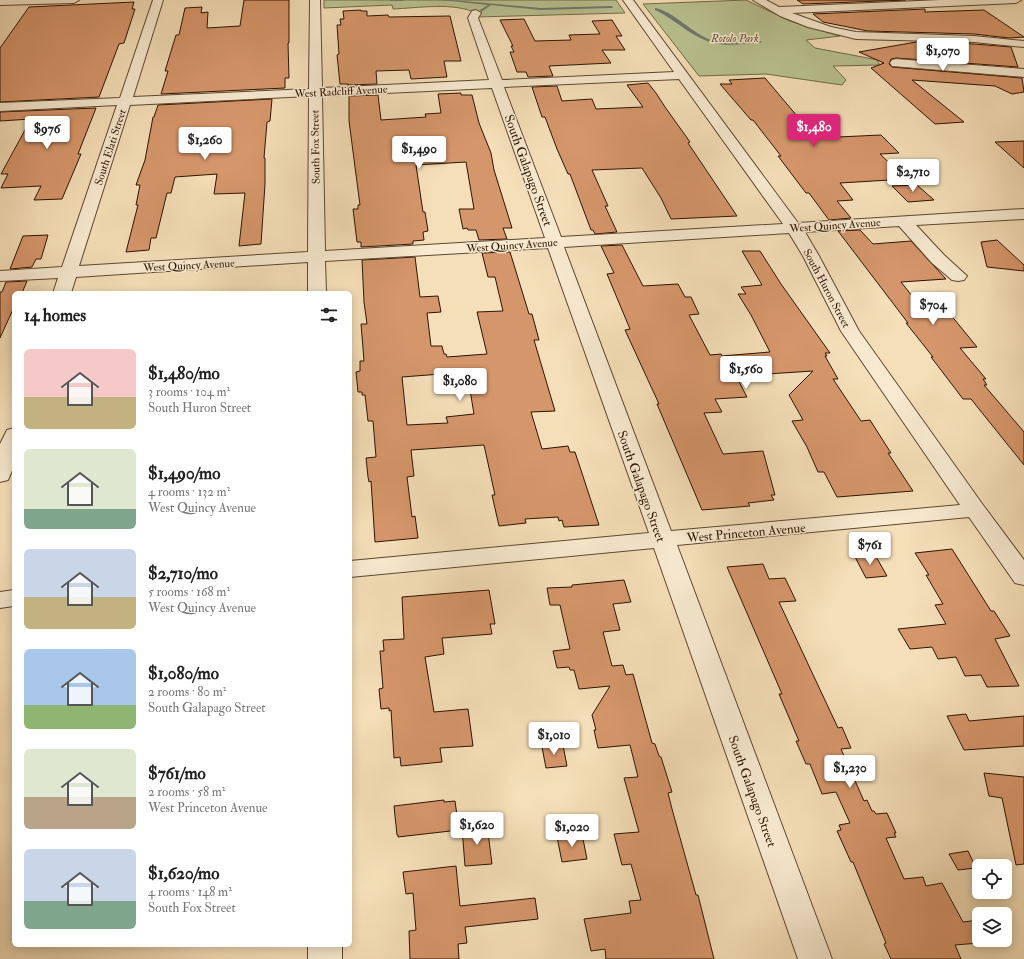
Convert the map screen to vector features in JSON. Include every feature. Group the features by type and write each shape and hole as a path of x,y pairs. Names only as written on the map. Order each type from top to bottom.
{"street":[{"path":"2,3 74,0"},
{"name":"South Elati Street","path":"63,291 158,0"},
{"name":"South Fox Street","path":"315,0 317,291"},
{"name":"South Huron Street","path":"628,0 794,228 811,256 850,331 975,510 1024,577"},
{"path":"758,0 776,10 810,24 859,36 974,39 1024,44"},
{"path":"776,10 1016,0"},
{"name":"South Galapago Street","path":"476,13 474,18 554,242 815,959"},
{"path":"896,63 1024,73"},
{"name":"West Radcliff Avenue","path":"0,107 683,74"},
{"name":"West Quincy Avenue","path":"0,276 1024,214"},
{"path":"903,221 938,259 958,276"},
{"path":"0,476 12,440"},
{"name":"West Princeton Avenue","path":"352,569 975,510"},
{"path":"0,600 12,598"},
{"path":"325,947 325,959"}],"green space":[{"path":"324,0 616,0 625,13 477,17 476,13 467,10 446,7 393,9 392,5 324,8"},
{"name":"Rotolo Park","path":"746,0 790,21 840,36 806,40 815,48 878,60 878,63 881,65 833,66 846,80 842,85 766,74 699,76 643,4"}],"building":[{"path":"244,0 289,0 289,78 285,78 285,88 161,94 168,71 165,71 176,35 179,35 185,8 202,7 201,13 208,12 207,28 240,26"},
{"path":"797,0 906,0 803,4"},
{"path":"134,2 132,9 135,9 124,43 119,44 99,97 0,102 0,48 29,7"},
{"path":"925,9 925,12 984,10 1024,37 1009,38 974,34 868,31 823,22 813,14"},
{"path":"343,11 367,11 367,16 450,16 461,61 444,61 447,77 411,79 409,70 376,71 377,84 340,84 337,55 339,54 337,25 341,25 340,19 344,19"},
{"path":"524,19 535,41 571,40 569,35 600,34 592,21 612,20 622,36 616,36 625,50 602,50 611,63 549,66 553,76 528,77 526,72 517,72 510,52 514,52 511,46 513,46 500,20"},
{"path":"916,42 1011,47 1018,67 896,58 891,59 889,64 892,67 1022,78 1024,92 1012,94 995,86 912,80 964,122 935,124 871,68 884,63 859,52"},
{"path":"765,78 808,129 829,128 838,137 881,135 899,153 880,154 906,179 840,183 853,200 837,201 851,218 829,220 809,193 806,193 778,156 781,156 753,120 751,120 720,84 732,84 729,80"},
{"path":"648,83 690,142 688,143 737,216 671,219 661,198 642,168 592,170 608,206 605,206 617,232 595,234 593,230 591,230 570,174 568,174 557,149 545,117 542,117 532,87 557,86 562,101 592,99 596,109 643,107 627,85"},
{"path":"461,93 461,95 472,95 479,123 491,153 494,170 512,228 503,228 507,239 479,240 476,230 468,230 467,228 463,229 459,209 474,209 466,162 416,165 423,212 425,212 428,231 423,232 424,240 413,241 413,244 361,247 361,242 357,242 353,209 358,209 358,205 360,205 349,121 349,96 378,95 381,120 426,117 425,114 441,113 438,94"},
{"path":"272,99 270,121 267,122 264,158 265,184 261,244 239,246 245,193 214,194 217,174 175,177 171,193 167,193 156,238 151,238 149,250 126,252 138,205 136,205 140,185 136,185 145,160 153,117 158,105"},
{"path":"96,108 78,154 81,154 62,199 34,200 41,186 1,188 8,174 1,174 31,119 0,121 0,112"},
{"path":"1024,141 1024,168 995,142"},
{"path":"917,185 934,200 908,202 892,186"},
{"path":"860,230 873,244 911,241 946,279 901,282 927,315 950,314 977,347 960,348 986,379 983,379 987,385 984,385 1024,432 1024,465 971,399 963,399 906,323 908,323 838,231"},
{"path":"48,235 41,259 36,259 32,267 10,269 23,236"},
{"path":"997,240 1024,265 1024,271 987,267 981,242"},
{"path":"622,245 643,286 678,284 685,297 691,297 699,314 689,315 710,355 721,354 722,356 770,352 751,315 738,294 746,294 741,287 762,285 742,251 760,251 781,284 830,353 825,353 827,356 825,356 838,379 833,379 861,421 870,420 891,453 888,453 913,491 837,497 824,472 818,472 807,447 792,421 803,420 789,395 813,371 736,376 747,397 715,399 722,412 704,413 723,454 763,451 775,495 771,495 774,500 748,503 750,506 702,510 657,404 659,404 625,330 630,329 607,274 614,273 601,246"},
{"path":"510,252 529,314 532,314 539,340 534,340 555,411 531,412 542,449 568,446 570,452 575,452 599,525 564,527 562,520 559,521 558,517 525,519 526,523 499,526 492,495 495,495 484,445 411,450 414,476 407,477 412,517 415,516 418,538 375,542 371,481 369,482 366,458 376,457 373,421 368,421 365,395 362,395 362,392 358,392 356,372 360,371 360,361 364,361 361,324 367,324 364,302 362,260 415,257 420,297 438,296 441,312 427,313 431,346 442,346 444,354 446,354 447,357 487,354 477,312 503,311 495,277 488,277 482,253","holes":["467,372 474,414 446,417 448,423 407,425 402,377"]},
{"path":"27,281 23,291 12,291 12,311 0,338 0,292 2,292 6,282"},
{"path":"952,549 991,611 994,611 1010,636 995,639 1019,686 987,687 981,675 965,676 956,657 938,659 932,647 910,649 898,629 946,624 935,605 943,604 926,575 929,575 915,553"},
{"path":"874,553 887,576 866,578 854,555"},
{"path":"763,564 769,579 785,578 796,601 779,602 838,728 842,727 851,748 841,749 864,801 867,800 872,811 876,814 887,813 896,833 894,833 896,837 886,838 904,879 923,877 926,886 942,883 963,922 972,921 972,944 955,945 961,959 891,959 853,862 851,862 837,831 841,830 839,825 850,823 836,792 822,794 810,764 806,764 796,741 799,741 779,694 782,694 727,567"},
{"path":"624,580 631,602 613,604 620,630 603,632 612,666 623,665 626,675 633,674 652,743 655,744 659,756 661,757 672,792 668,793 672,809 696,895 698,895 714,959 606,959 605,949 591,951 584,919 631,913 629,901 641,900 631,864 622,865 614,834 639,832 624,778 638,777 630,745 598,748 594,730 596,730 592,715 610,686 579,689 574,670 570,670 569,667 557,668 553,651 570,649 560,605 550,605 547,588 572,587 572,585"},
{"path":"489,590 495,624 490,624 492,634 442,638 444,654 425,657 434,712 468,709 473,746 440,748 442,762 401,766 400,757 394,758 391,710 389,711 389,708 381,709 379,689 383,688 380,651 384,651 383,640 404,639 402,597"},
{"path":"966,714 969,721 1024,716 1024,746 964,750 947,716"},
{"path":"563,745 567,766 546,768 542,747"},
{"path":"984,773 1024,777 1024,864 1016,865 1002,798 989,796"},
{"path":"444,800 444,802 455,801 459,830 398,837 394,806"},
{"path":"487,825 492,864 465,866 462,828"},
{"path":"582,834 587,859 562,862 557,837"},
{"path":"968,851 972,860 972,868 958,870 949,854"},
{"path":"456,866 460,906 535,898 538,919 465,927 467,943 458,944 459,959 410,959 409,931 416,930 413,893 406,894 403,872"}],"waterway":[{"path":"391,0 403,0"},
{"path":"442,0 541,9 612,7"},
{"path":"481,11 490,5"},
{"path":"656,9 670,16 698,35 713,42 731,44 760,42"}]}
